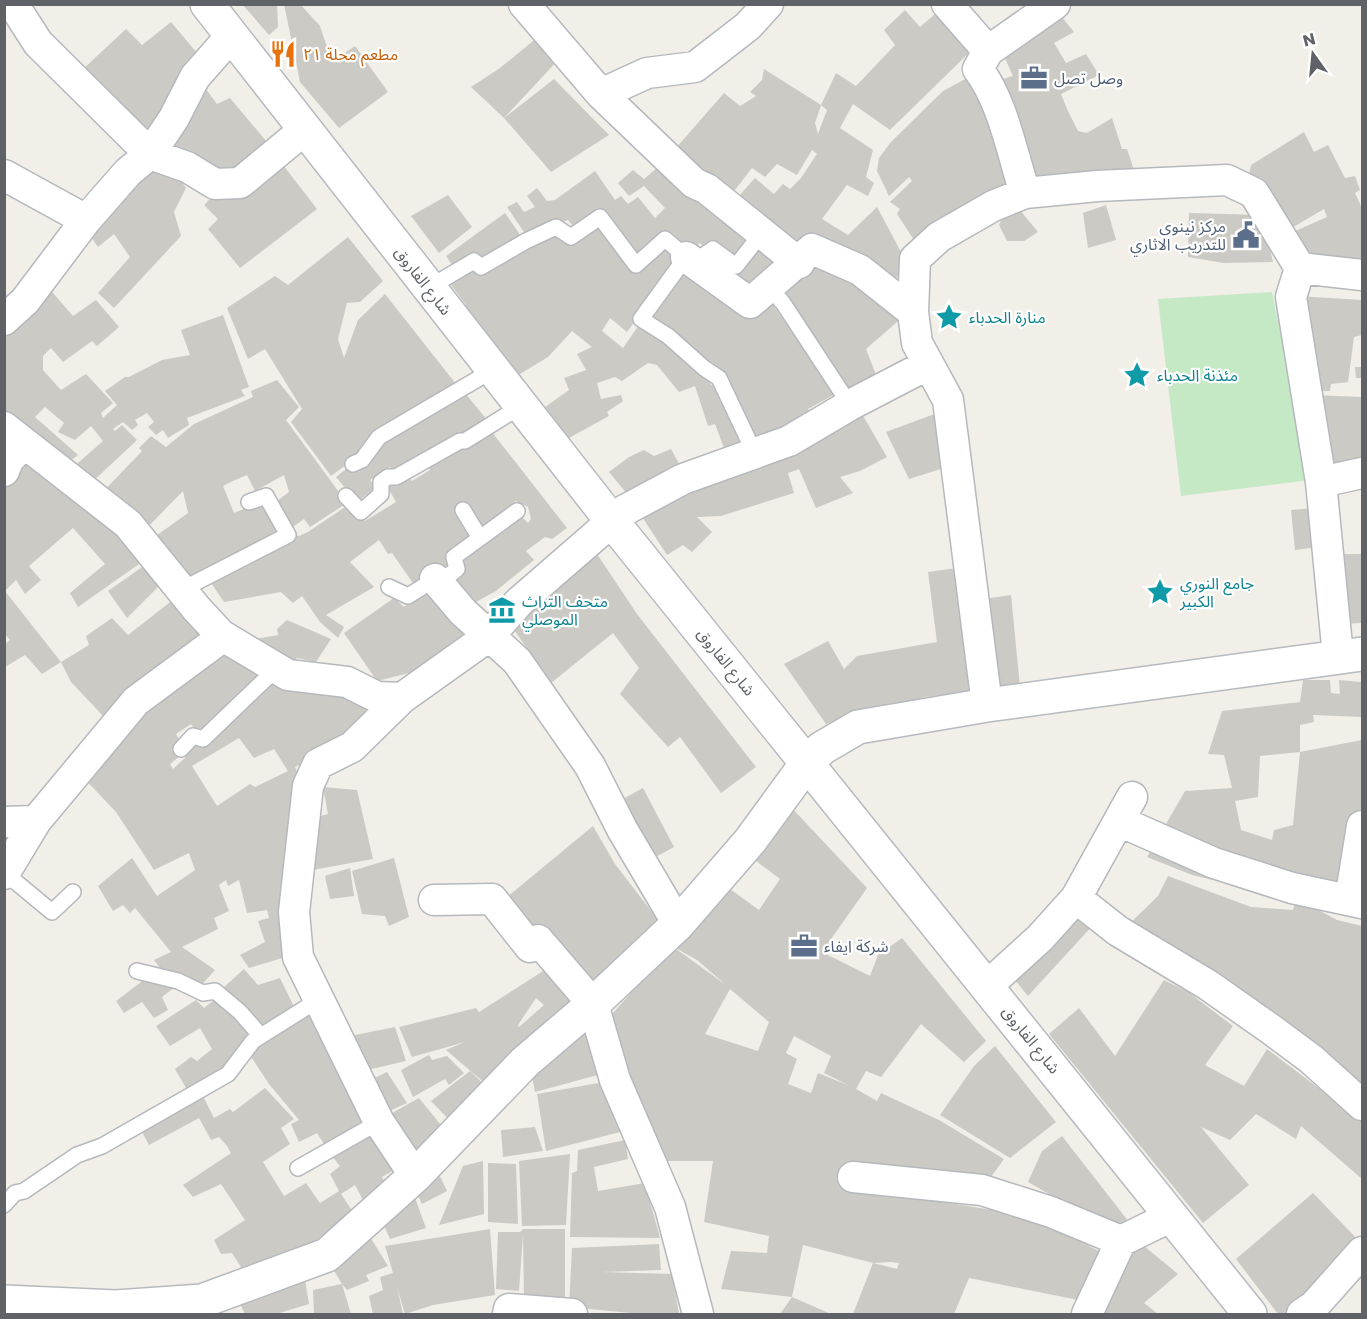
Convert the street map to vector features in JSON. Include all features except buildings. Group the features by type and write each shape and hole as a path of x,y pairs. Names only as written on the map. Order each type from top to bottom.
{"main road":[{"name":"شارع الفاروق","path":"207,4 611,520 1250,1314"},
{"path":"4,1302 116,1311 202,1301 327,1255 415,1176 525,1062 593,1004 678,924 750,841 807,763 822,748 858,727 987,705 1350,655"}],"street":[{"path":"13,4 38,43 150,154 187,167 214,184 240,183 304,130"},
{"path":"524,4 601,94 694,183 707,189 799,263"},
{"path":"601,94 647,73 695,67 747,26 768,4"},
{"path":"947,4 988,51"},
{"path":"1025,193 998,106 978,69 988,51 1055,4"},
{"path":"4,320 25,301 86,220 128,172 150,154 174,118 195,77 232,35"},
{"path":"4,175 86,220"},
{"path":"987,705 948,400 917,343 913,312 915,259 939,237 993,206 1025,193 1227,180 1254,193 1300,268 1291,297 1350,655"},
{"path":"690,259 750,303 799,263 812,249 860,270 913,312"},
{"path":"1300,268 1362,274"},
{"path":"415,1176 379,1122 298,957 294,912 308,786 318,764 352,747 402,698 489,636 519,602 611,520 683,479 789,441 850,405 927,365"},
{"path":"4,471 14,435 128,524 221,635 288,675 347,682 377,697 402,698"},
{"path":"1321,482 1362,473"},
{"path":"436,581 463,612 517,661 590,766 622,829 678,924"},
{"path":"5,873 36,821 136,701 213,644 221,635"},
{"path":"987,986 1040,938 1076,898 1126,809 1214,863 1292,888 1356,902 1362,826"},
{"path":"4,822 36,821"},
{"path":"1076,898 1118,931 1208,985 1272,1030 1311,1059 1362,1105"},
{"path":"434,900 492,899 530,947 538,940 593,1004 615,1080 670,1207 698,1314"},
{"path":"853,1177 982,1190 1051,1212 1121,1241"},
{"path":"1087,1314 1121,1241 1172,1216"},
{"path":"1302,1314 1321,1299 1362,1252"},
{"path":"508,1314 509,1309 572,1314"}],"lane":[{"path":"428,288 474,261 481,267 556,227 571,237 600,217 636,265 664,239 690,259"},
{"path":"755,454 719,378 704,368 668,336 641,319 690,259 713,249 736,266 761,234"},
{"path":"769,287 783,303 850,405"},
{"path":"353,464 362,460 379,437 493,370"},
{"path":"346,496 361,512 381,494 381,482 388,477 396,477 423,459 460,441 465,441 521,406"},
{"path":"181,590 288,535 266,496 249,502"},
{"path":"463,510 480,538"},
{"path":"389,587 408,596 457,569 454,557 518,511"},
{"path":"182,748 193,736 202,739 277,668"},
{"path":"5,873 52,912 73,892"},
{"path":"136,971 178,981 203,993 215,991 240,1012 261,1036"},
{"path":"4,1204 15,1193 24,1191 76,1155 102,1146 228,1074 253,1041 318,1000"},
{"path":"298,1168 379,1122"}],"green space":[{"path":"1272,292 1310,480 1181,496 1158,299"}],"place":[{"name":"مطعم محلة ٢١","path":"283,54"},
{"name":"وصل تصل","path":"1034,78"},
{"name":"مركز نينوى للتدريب الاثاري","path":"1246,235"},
{"name":"منارة الحدباء","path":"949,317"},
{"name":"مئذنة الحدباء","path":"1137,375"},
{"name":"جامع النوري الكبير","path":"1160,592"},
{"name":"متحف التراث الموصلي","path":"502,610"},
{"name":"شركة ايفاء","path":"804,946"}]}
